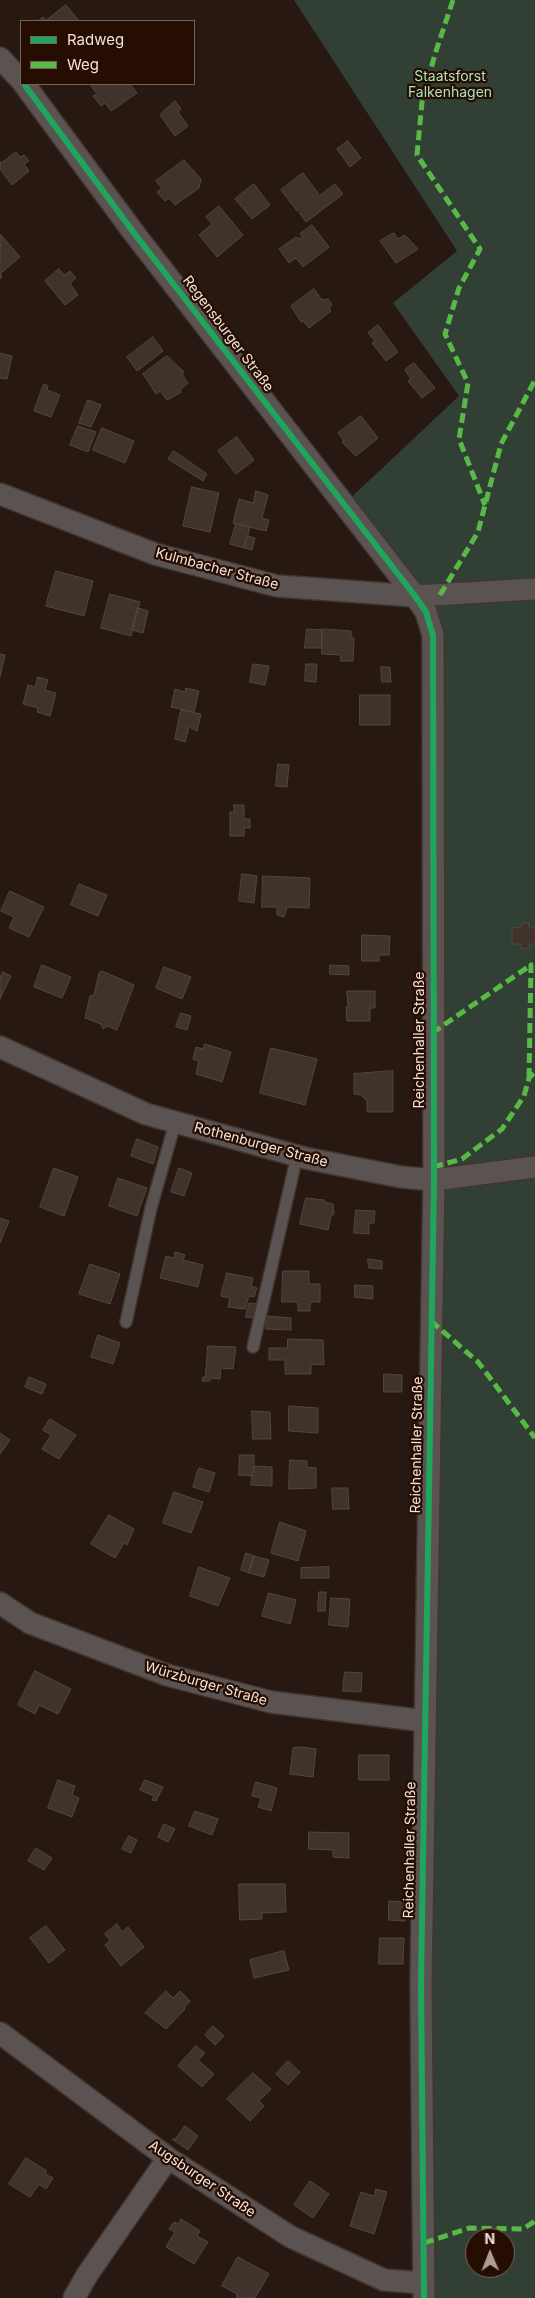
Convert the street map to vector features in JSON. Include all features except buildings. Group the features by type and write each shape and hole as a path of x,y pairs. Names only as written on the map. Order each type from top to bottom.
{"street":[{"path":"0,58 20,79"},
{"name":"Regensburger Straße","path":"25,85 134,233 415,596"},
{"name":"Kulmbacher Straße","path":"0,494 155,554 277,586 415,596 535,588"},
{"name":"Reichenhaller Straße","path":"415,596 426,612 433,635 434,1180 420,1983 424,2290"},
{"name":"Rothenburger Straße","path":"0,1047 146,1114 297,1156 401,1177 434,1180 535,1166"},
{"name":"Würzburger Straße","path":"0,1603 30,1623 167,1676 271,1702 425,1721"},
{"name":"Augsburger Straße","path":"0,2033 168,2158 291,2238 384,2280 424,2290"},
{"path":"74,2298 168,2158"}],"lane":[{"path":"126,1322 151,1208 175,1123"},
{"path":"253,1347 297,1156"}],"green space":[{"name":"Staatsforst Falkenhagen","path":"294,0 535,0 535,2298 424,2298 434,636 343,505 459,396 393,303 457,251"}],"marked path":[{"path":"453,0 435,54 422,102 417,155 480,249 459,288 445,334 468,383 459,439 485,505"},
{"path":"440,595 478,532 501,444 535,380"},
{"path":"432,1033 531,965"},
{"path":"529,1078 531,965 535,965"},
{"path":"433,1167 462,1159 502,1129 524,1096 529,1078 535,1072"},
{"path":"431,1321 478,1362 535,1438"},
{"path":"424,2243 469,2228 523,2229 535,2221"}],"cycle path":[{"path":"25,85 134,233 415,596 426,612 433,635 434,1180 421,1983 424,2298"}]}
